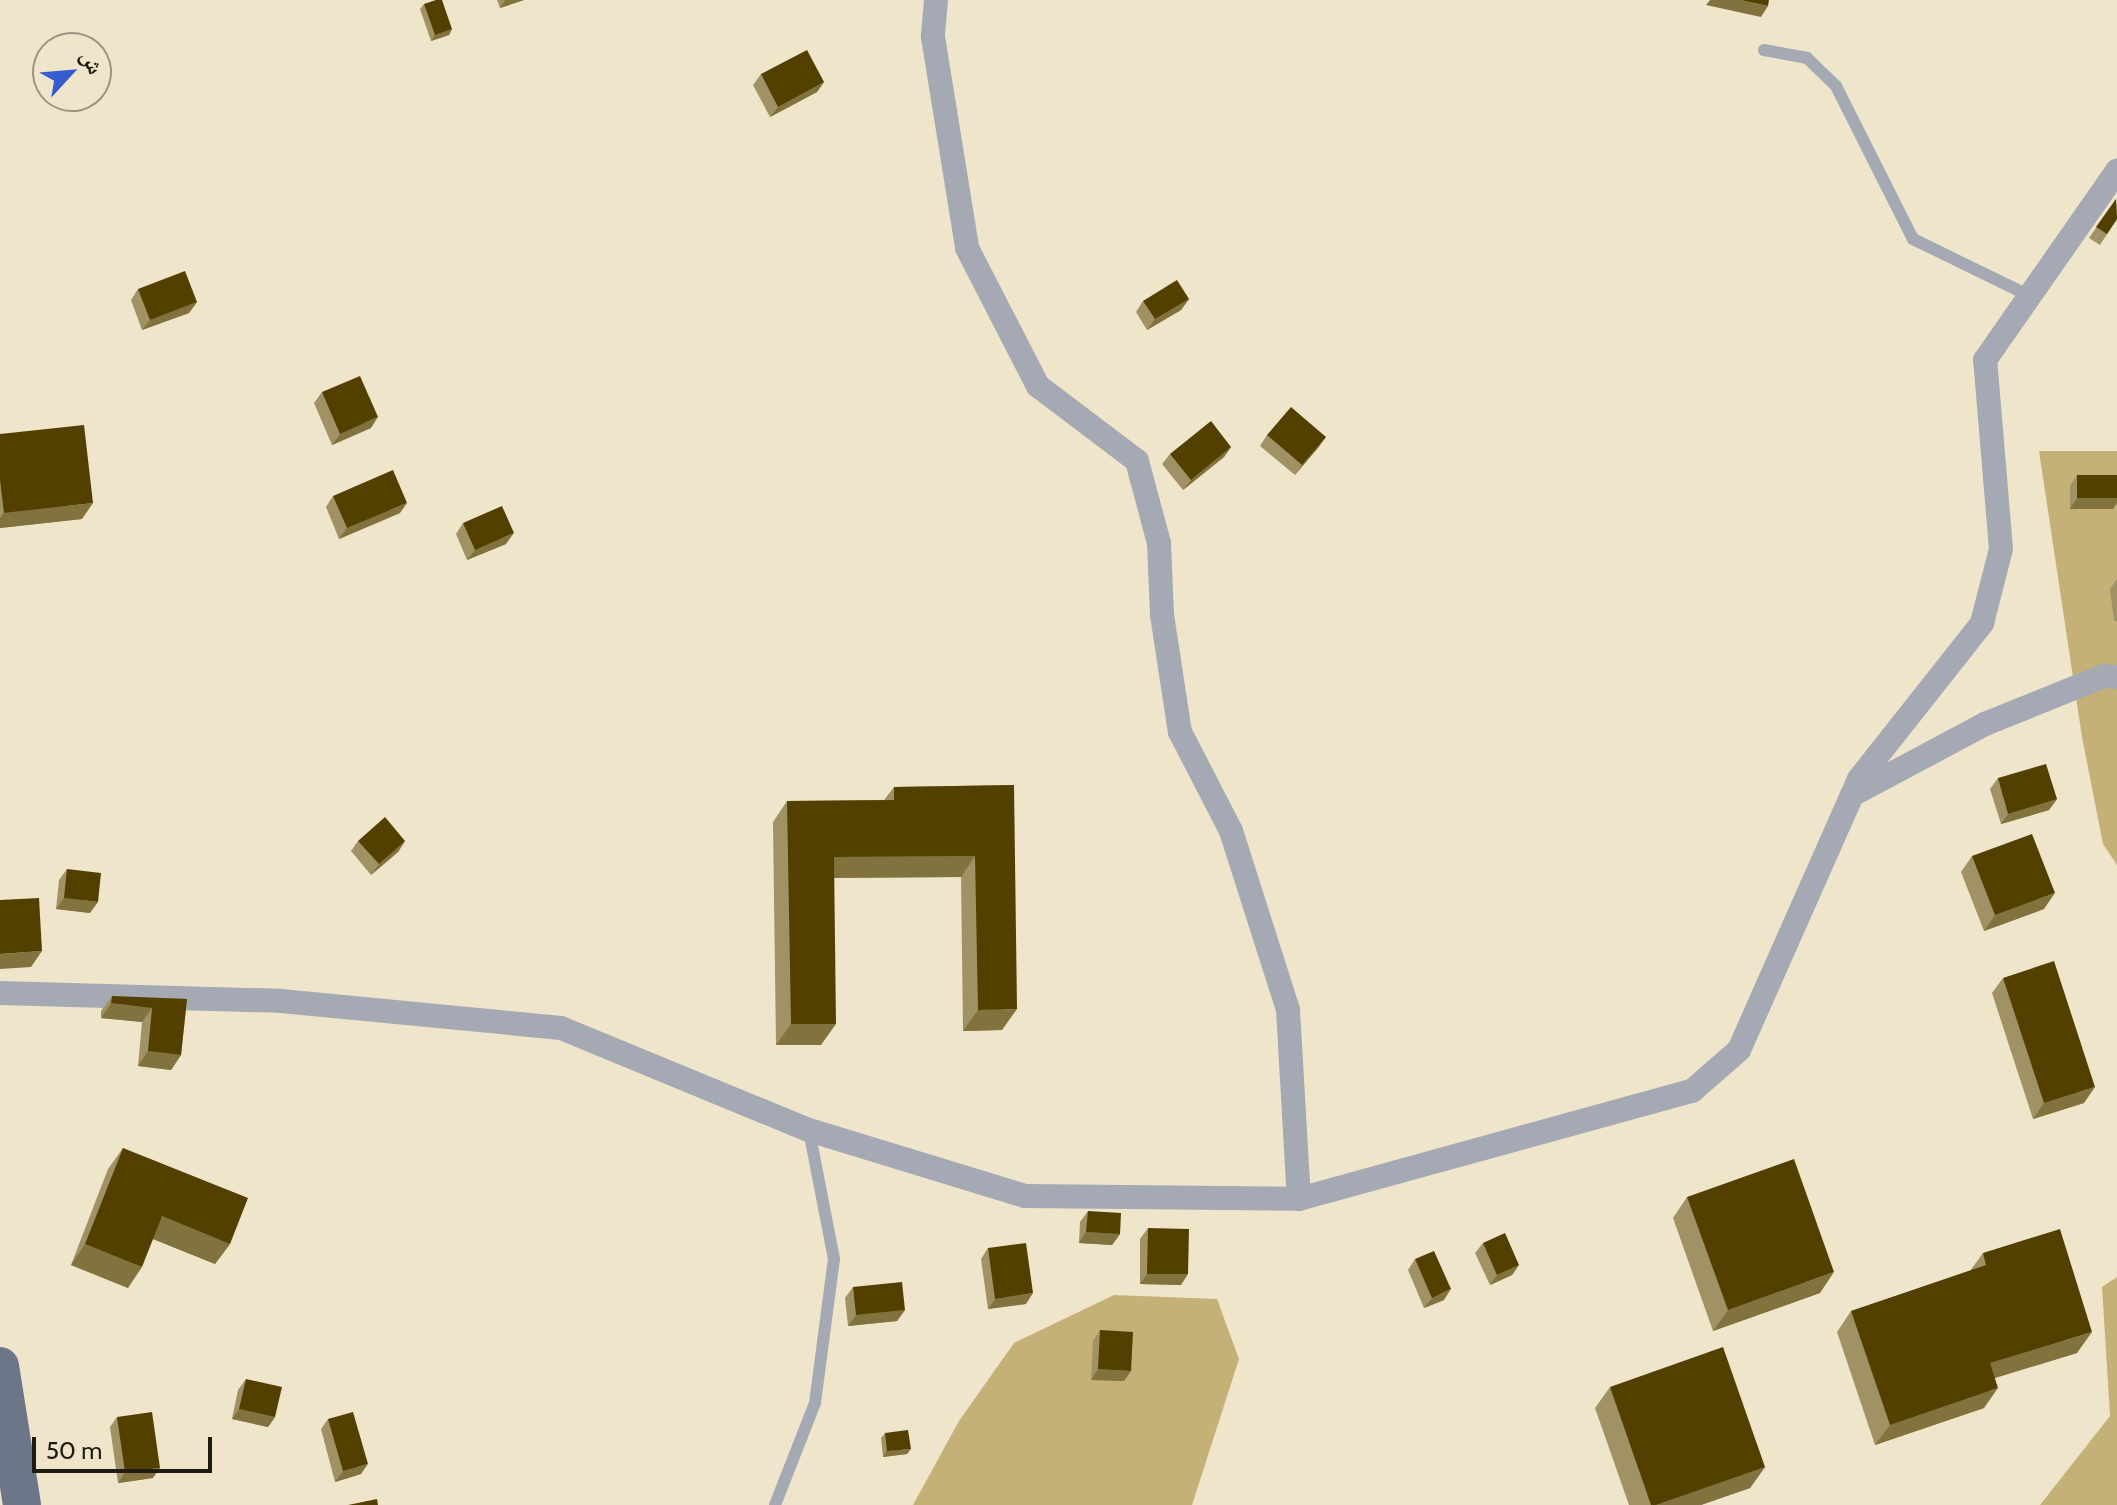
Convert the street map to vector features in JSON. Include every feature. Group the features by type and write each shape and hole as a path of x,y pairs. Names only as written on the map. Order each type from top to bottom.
{"main road":[{"path":"0,1366 22,1505"}],"street":[{"path":"936,0 933,37 967,248 1038,386 1137,461 1159,543 1162,615 1180,732 1231,831 1288,1010 1299,1199"},
{"path":"0,993 281,1001 561,1028 809,1130 1025,1196 1299,1199 1692,1091 1739,1050 1852,795 1982,623 2001,549 1985,360 2117,171"},
{"path":"1852,795 1985,724 2104,676 2117,677"}],"lane":[{"path":"1764,50 1807,58 1836,86 1913,239 2030,296"},
{"path":"775,1505 815,1403 834,1259 809,1130"}],"shaded area":[{"path":"2039,451 2117,451 2117,865 2103,844 2082,737"},
{"path":"2117,1277 2117,1505 2040,1505 2110,1416 2102,1287"},
{"path":"1114,1295 1217,1299 1239,1359 1192,1505 913,1505 959,1421 1014,1343"}],"building":[{"path":"442,0 452,29 435,35 424,4"},
{"path":"1740,0 1769,0 1768,6"},
{"path":"807,50 824,82 778,107 761,74"},
{"path":"2116,199 2117,219 2107,234 2096,227"},
{"path":"185,271 197,302 150,320 138,289"},
{"path":"1177,280 1189,299 1155,319 1143,301"},
{"path":"360,376 378,417 340,434 322,392"},
{"path":"1291,407 1326,437 1302,465 1267,435"},
{"path":"1211,421 1231,447 1191,480 1170,454"},
{"path":"84,425 93,503 4,513 0,434"},
{"path":"393,470 407,503 347,528 333,496"},
{"path":"2077,475 2117,475 2117,498 2077,498"},
{"path":"502,506 514,533 475,550 463,523"},
{"path":"2046,764 2057,799 2008,814 1998,778"},
{"path":"1014,785 1017,1009 978,1010 975,856 834,857 836,1024 791,1024 787,801 894,800 894,787"},
{"path":"385,817 405,841 379,864 358,841"},
{"path":"2032,834 2055,893 1995,915 1972,856"},
{"path":"67,869 101,873 98,902 64,898"},
{"path":"39,898 42,951 0,954 0,900"},
{"path":"2054,961 2095,1087 2044,1103 2003,978"},
{"path":"112,996 187,999 181,1055 148,1051 152,1008 111,1003"},
{"path":"123,1148 248,1198 230,1244 162,1216 142,1267 85,1244"},
{"path":"1794,1159 1834,1272 1728,1310 1687,1197"},
{"path":"1088,1211 1121,1213 1120,1234 1086,1232"},
{"path":"1148,1228 1189,1229 1188,1274 1147,1274"},
{"path":"2060,1229 2092,1332 1990,1363 1998,1388 1890,1425 1851,1311 1986,1265 1983,1253"},
{"path":"1505,1233 1519,1265 1497,1275 1483,1243"},
{"path":"1026,1243 1033,1293 995,1299 988,1248"},
{"path":"1434,1251 1451,1289 1432,1298 1415,1259"},
{"path":"902,1282 905,1310 856,1315 853,1287"},
{"path":"1100,1330 1133,1332 1131,1371 1098,1369"},
{"path":"1723,1347 1765,1467 1651,1505 1610,1387"},
{"path":"246,1379 282,1387 275,1417 239,1409"},
{"path":"152,1412 160,1468 125,1472 117,1417"},
{"path":"353,1412 368,1464 343,1471 328,1419"},
{"path":"908,1430 911,1449 887,1451 885,1433"},
{"path":"377,1499 378,1505 348,1505"}]}
